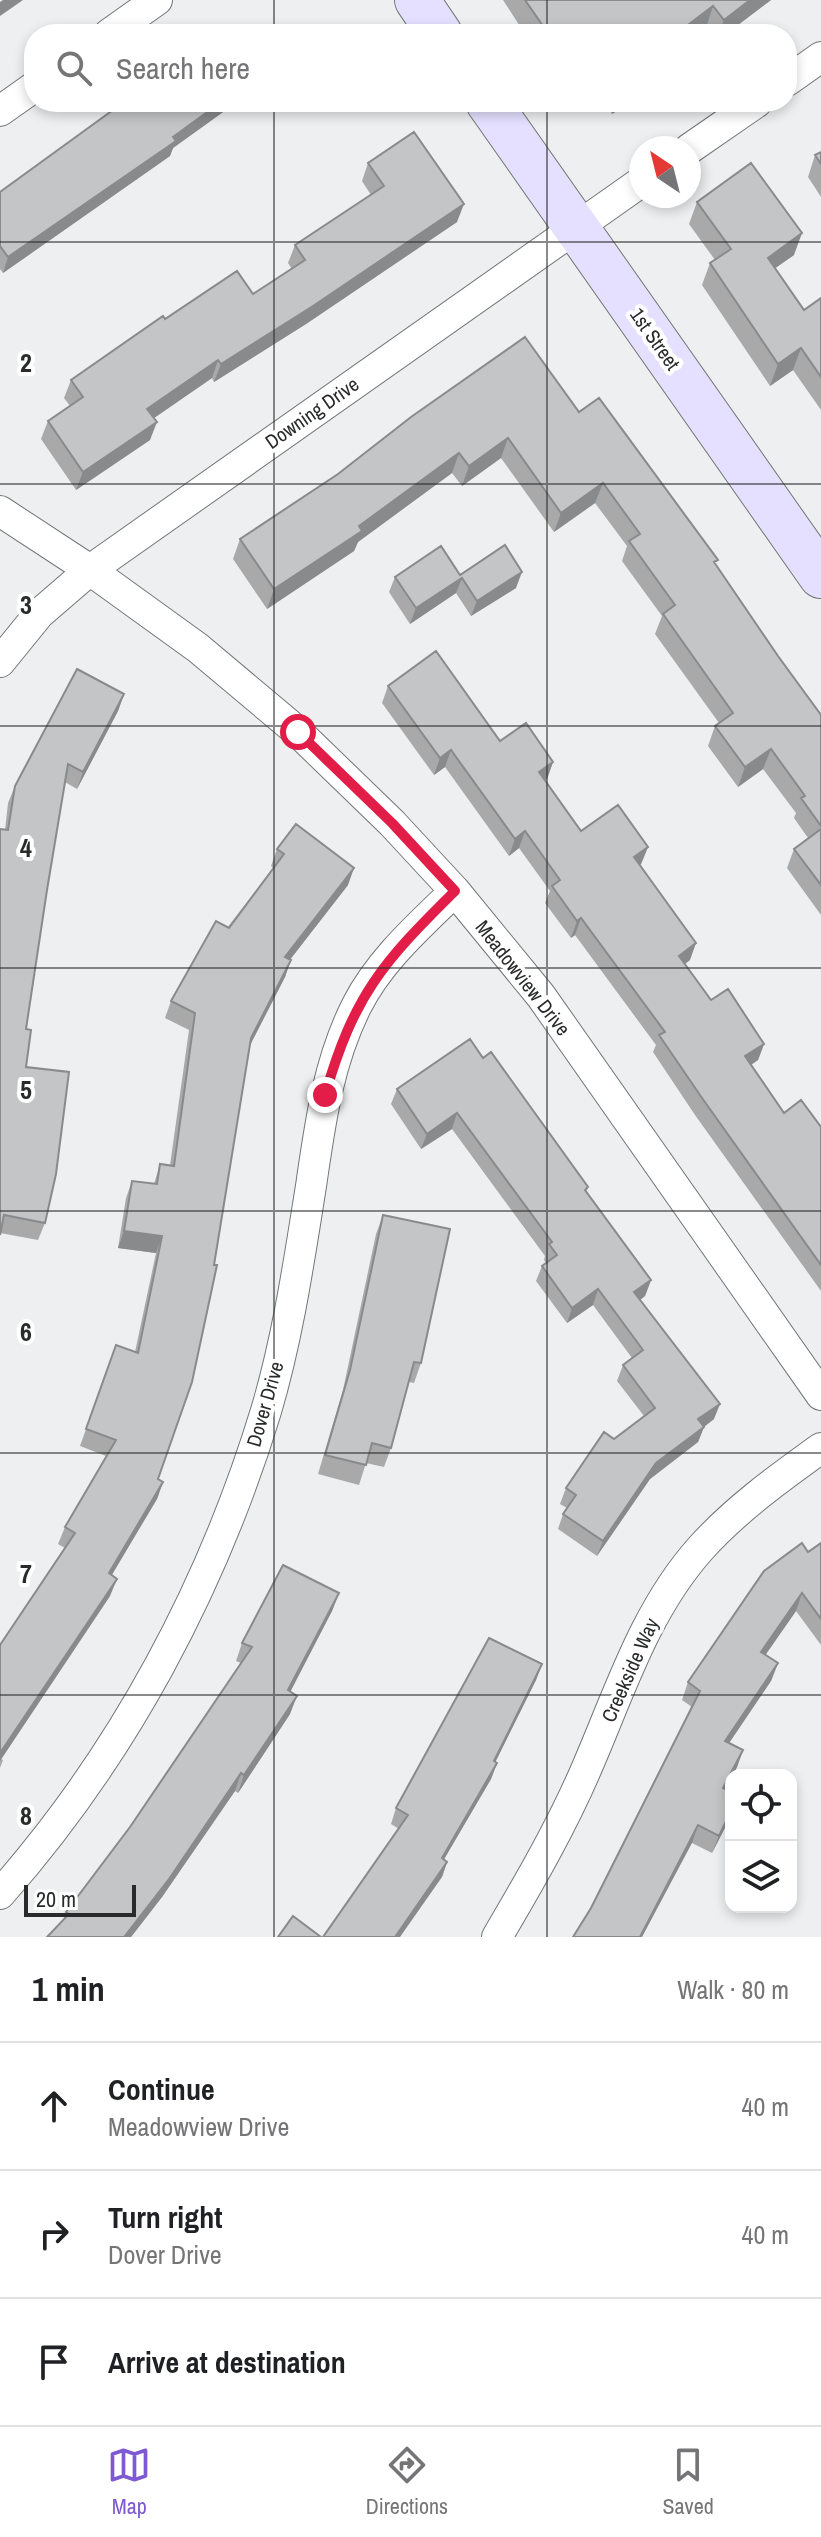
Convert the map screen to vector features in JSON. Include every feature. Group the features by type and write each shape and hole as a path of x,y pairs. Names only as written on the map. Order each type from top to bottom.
{"street":[{"path":"123,24 157,0"},
{"path":"417,0 433,24"},
{"path":"797,74 821,57"},
{"path":"0,111 24,94"},
{"name":"1st Street","path":"495,112 821,576"},
{"path":"701,141 743,112"},
{"name":"Downing Drive","path":"0,662 39,614 90,570 629,190"},
{"name":"Meadowview Drive","path":"0,511 90,570 198,648 298,732 392,823 455,891 541,996 821,1395"},
{"name":"Dover Drive","path":"0,1894 82,1791 142,1697 185,1618 230,1515 267,1409 293,1300 325,1095 340,1043 358,1003 395,950 455,891"},
{"name":"Creekside Way","path":"497,1937 537,1869 575,1793 634,1653 659,1607 698,1551 746,1502 821,1448"}],"building":[{"path":"525,0 750,0 724,20 713,6 689,24 542,24"},
{"path":"110,112 207,112 173,137 176,141 8,257 0,246 0,192"},
{"path":"414,132 464,204 313,306 221,364 218,360 147,409 157,422 83,472 48,421 83,397 71,380 163,316 165,319 237,271 253,294 305,260 295,245 384,186 368,163"},
{"path":"751,163 802,233 768,258 804,310 821,298 821,377 801,348 778,364 710,263 731,249 701,208 701,199"},
{"path":"525,337 579,412 599,398 718,560 714,562 821,715 821,826 801,798 805,796 771,749 745,767 715,726 733,713 663,614 675,605 629,541 640,534 603,483 561,513 508,438 469,466 459,453 359,526 362,531 274,589 240,539 338,474 411,417"},
{"path":"505,545 522,572 477,601 462,578 416,608 395,577 441,546 460,575"},
{"path":"436,651 500,741 526,723 553,762 539,772 581,831 618,805 648,847 634,857 696,943 679,956 711,1000 728,989 764,1044 745,1056 784,1113 801,1100 821,1127 821,1265 659,1035 665,1032 581,918 577,921 552,886 560,880 525,831 515,839 451,750 440,758 388,686"},
{"path":"77,669 124,694 83,772 68,764 26,1029 31,1030 26,1067 69,1072 56,1174 45,1223 4,1215 0,1235 0,829 8,830 15,786"},
{"path":"296,824 354,868 285,957 291,960 251,1038 214,1265 217,1265 192,1382 158,1479 163,1482 109,1573 117,1579 0,1753 0,1645 75,1533 65,1527 116,1440 86,1429 116,1345 138,1353 162,1236 124,1231 132,1181 157,1184 160,1164 174,1166 195,1013 171,1001 216,921 229,928 284,854 277,849"},
{"path":"821,829 821,885 794,849"},
{"path":"470,1039 483,1058 491,1052 588,1187 585,1190 651,1280 634,1292 720,1404 698,1419 704,1427 656,1463 603,1541 563,1514 576,1495 566,1488 604,1432 614,1439 655,1408 623,1365 643,1350 598,1289 572,1308 542,1266 557,1255 549,1244 552,1242 457,1113 427,1134 397,1089"},
{"path":"383,1215 450,1229 421,1363 414,1362 391,1448 372,1443 366,1465 325,1455 350,1370"},
{"path":"802,1543 808,1552 821,1543 821,1619 802,1593 761,1652 778,1663 725,1741 743,1750 733,1769 725,1769 725,1824 719,1836 698,1825 640,1937 573,1937 591,1908 700,1691 688,1682 764,1571"},
{"path":"283,1565 339,1593 288,1690 297,1696 244,1775 241,1773 169,1879 124,1937 47,1937 69,1914 66,1912 130,1827 252,1647 242,1643"},
{"path":"489,1638 542,1664 494,1761 497,1763 442,1858 447,1862 395,1937 323,1937 408,1815 396,1808"},
{"path":"293,1916 321,1937 278,1937"}],"route":[{"path":"298,732 392,823 455,891 395,950 358,1003 340,1043 325,1095"}]}
